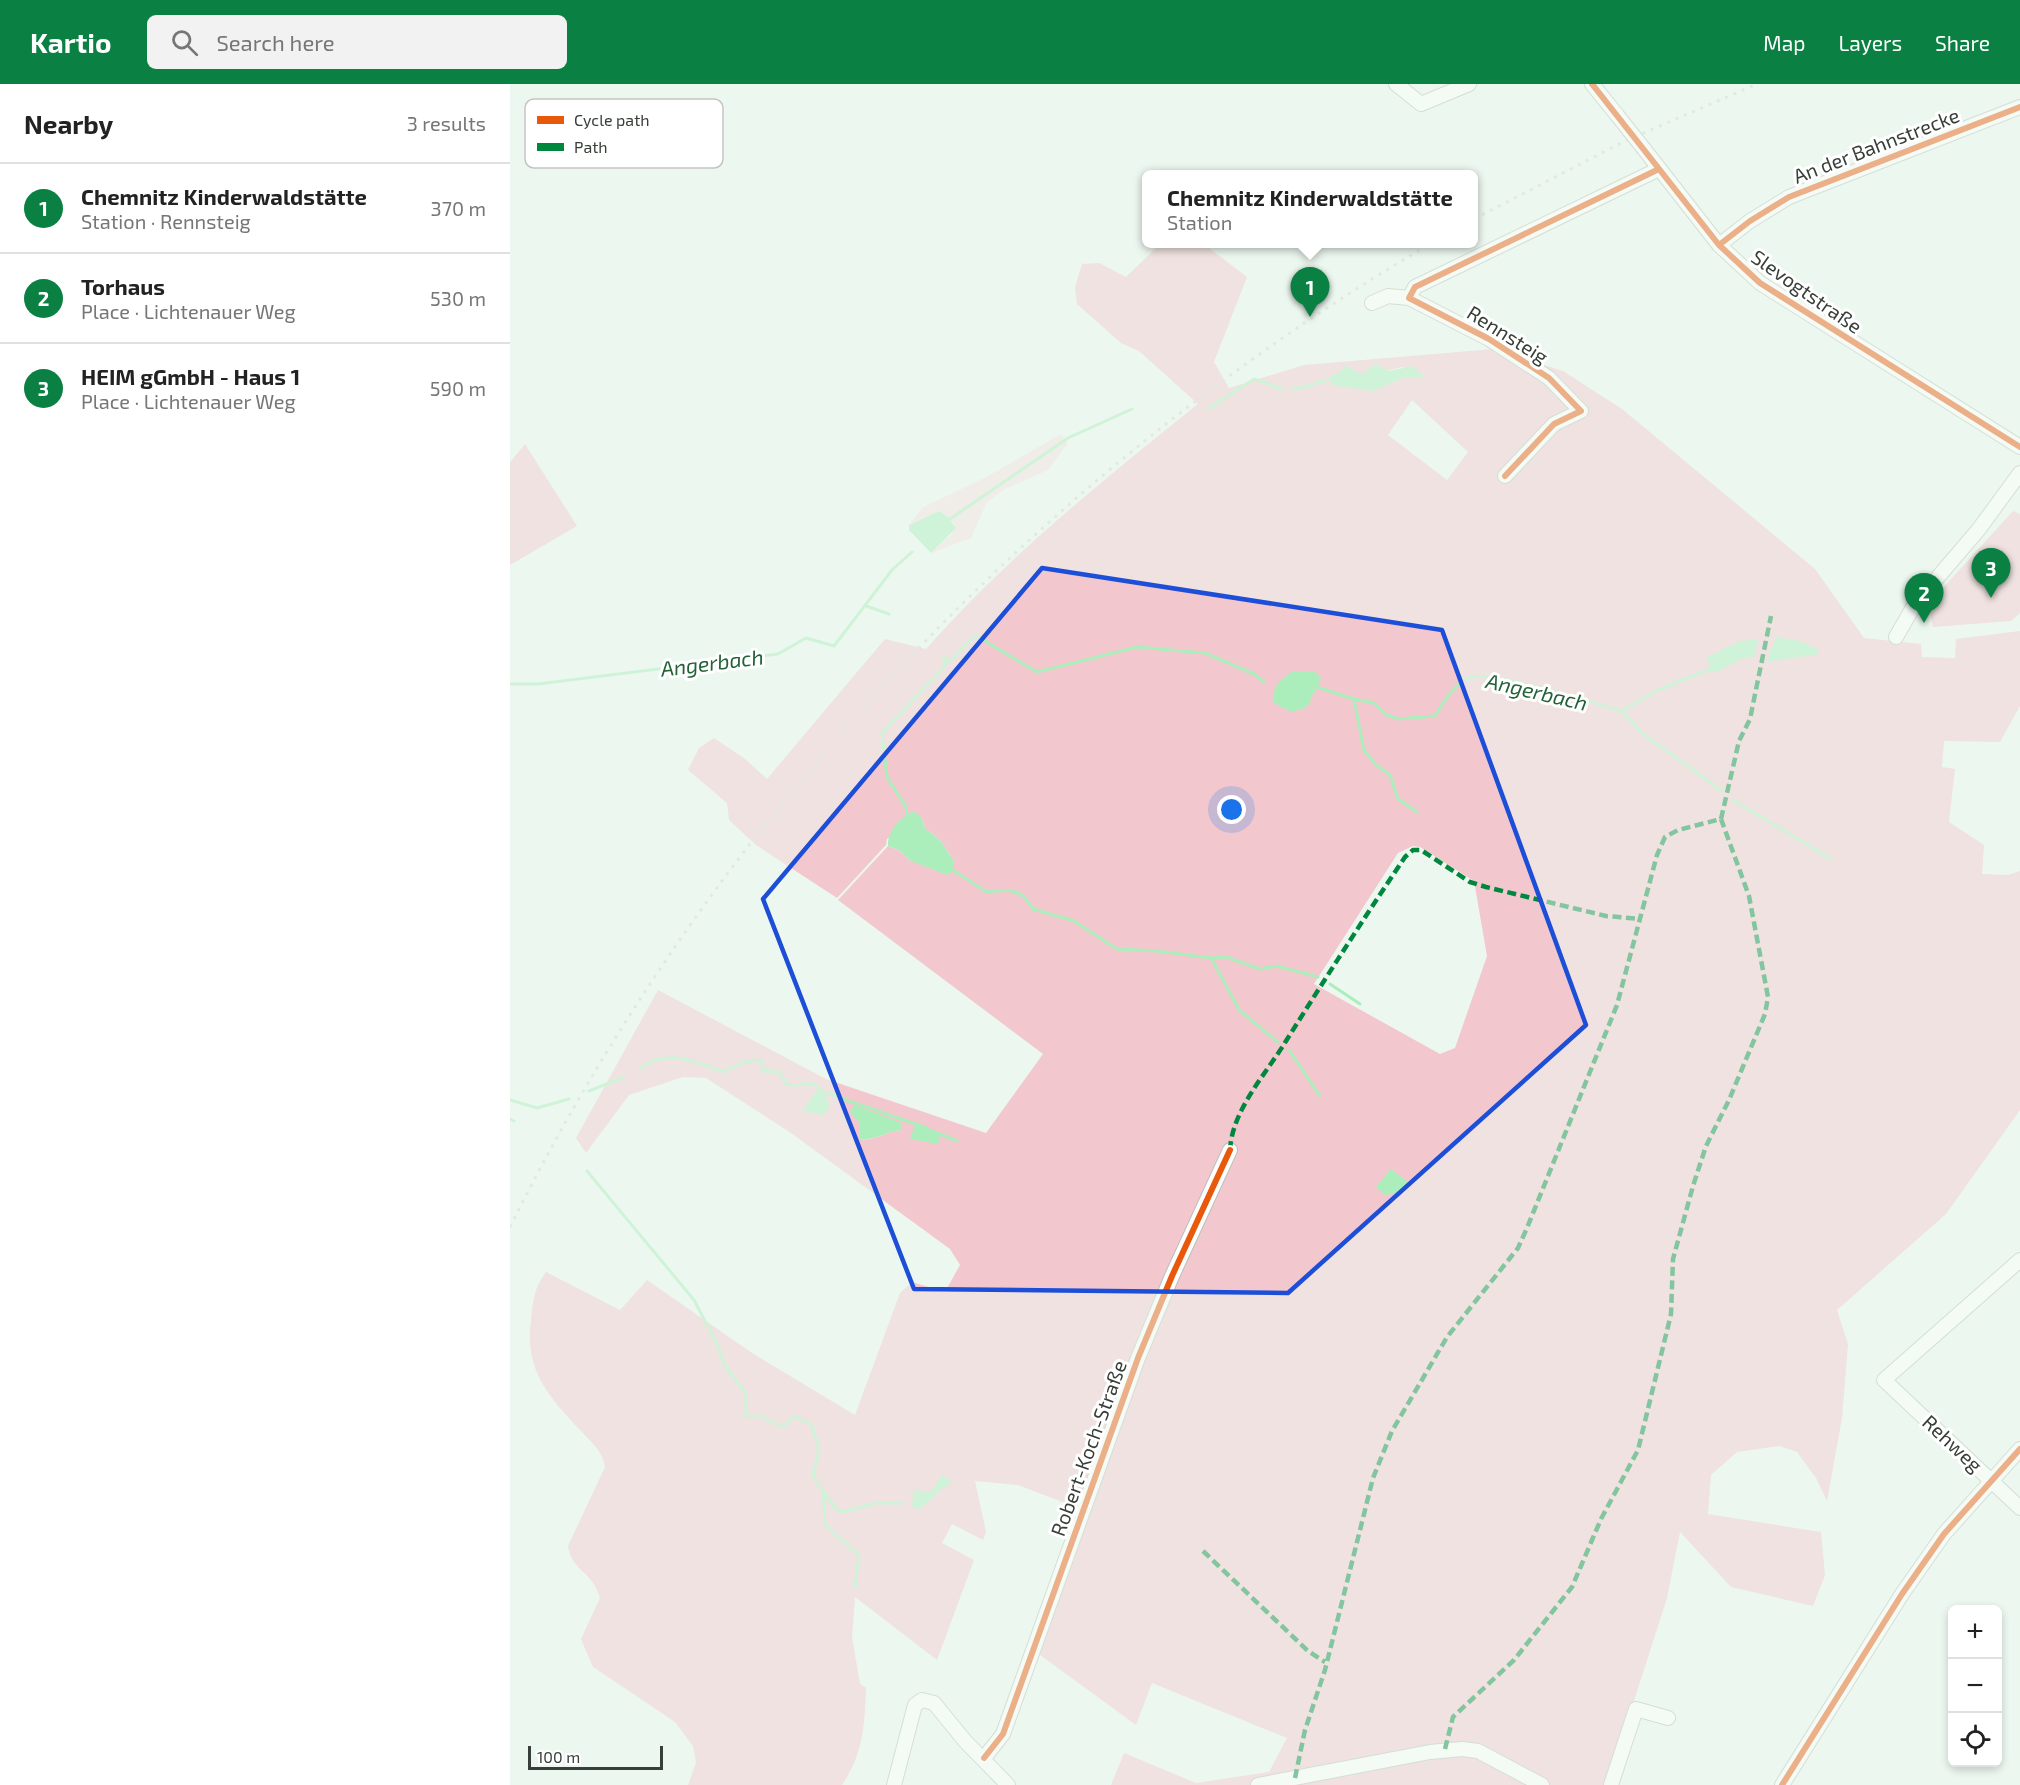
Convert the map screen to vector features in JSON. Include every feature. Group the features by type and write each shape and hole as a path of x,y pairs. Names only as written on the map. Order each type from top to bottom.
{"street":[{"path":"1396,84 1421,104 1468,84"},
{"name":"Slevogtstraße","path":"1592,84 1719,245 1760,283 2020,447"},
{"name":"An der Bahnstrecke","path":"1719,245 1750,221 1788,197 2020,107"},
{"path":"1372,303 1388,296 1409,298 1415,287 1659,169"},
{"name":"Rennsteig","path":"1409,298 1489,339 1549,378 1581,411 1554,424 1505,476"},
{"path":"1896,637 1915,604 1979,529 2020,473"},
{"name":"Robert-Koch-Straße","path":"984,1758 1003,1734 1138,1358 1172,1276 1230,1150"},
{"name":"Rehweg","path":"2020,1260 1884,1380 2020,1508"},
{"path":"1782,1785 1868,1647 1944,1534 2020,1449"},
{"path":"894,1785 915,1705 922,1700 934,1703 965,1741 1008,1785"},
{"path":"1611,1785 1636,1709 1668,1718"},
{"path":"1258,1785 1430,1752 1462,1749 1478,1751 1542,1785"}],"highlighted area":[{"path":"1042,568 1442,630 1586,1025 1288,1293 914,1289 763,899"}],"shaded area":[{"path":"1156,248 1209,248 1247,277 1214,362 1229,388 1304,365 1493,349 1563,371 1622,409 1815,569 1864,638 1921,644 1922,657 1955,658 1956,639 2020,631 2020,706 2000,742 1944,741 1942,767 1955,769 1949,822 1984,845 1982,874 2008,875 2020,871 2020,1110 1946,1214 1837,1310 1848,1344 1842,1418 1827,1501 1816,1478 1797,1452 1779,1446 1737,1452 1711,1475 1708,1514 1821,1532 1825,1575 1813,1606 1731,1587 1680,1532 1667,1598 1607,1785 1111,1785 1124,1753 1196,1783 1269,1772 1287,1738 1152,1683 1136,1725 1040,1655 1078,1508 1018,1485 975,1481 986,1532 983,1540 952,1524 942,1543 974,1560 937,1660 855,1597 852,1637 860,1684 866,1688 865,1714 859,1750 842,1785 688,1785 696,1763 693,1746 675,1722 593,1667 581,1639 600,1598 592,1582 570,1555 568,1546 605,1467 599,1451 558,1405 541,1381 535,1367 530,1337 533,1301 546,1272 620,1310 647,1280 752,1353 855,1415 900,1293 912,1282 945,1292 960,1265 950,1249 791,1133 706,1078 683,1077 629,1095 586,1153 576,1138 658,990 826,1079 986,1133 1043,1054 838,900 888,846 899,850 911,861 954,861 940,840 925,828 921,817 887,839 886,845 837,898 756,845 729,820 727,803 688,770 699,748 714,738 745,759 767,779 885,639 926,649 989,583 1056,521 1198,404 1139,351 1121,343 1077,304 1075,287 1082,264 1099,263 1126,277","holes":["1402,367 1425,376 1405,377 1373,391 1332,375 1367,374","1412,400 1468,452 1447,480 1388,435","1413,846 1420,847 1474,881 1487,956 1455,1048 1440,1054 1314,984 1398,853","860,1123 901,1130 860,1140"]},
{"path":"1376,364 1389,371 1412,366 1425,377 1405,377 1374,391 1331,385 1332,375 1340,372 1345,365 1361,374"},
{"path":"1061,434 1068,443 1048,470 1005,489 987,502 971,538 931,553 953,533 955,524 939,511 909,525 922,508 988,476"},
{"path":"525,444 577,526 510,565 510,462"},
{"path":"939,511 948,517 956,528 931,553 909,530 909,525"},
{"path":"2013,511 2020,514 2020,613 2011,621 1933,627 1930,613 1922,611"},
{"path":"1776,637 1800,641 1818,649 1817,656 1767,661"},
{"path":"1759,639 1754,657 1743,658 1715,673 1710,669 1707,657 1740,641"},
{"path":"1294,671 1316,672 1321,679 1307,707 1291,712 1274,703 1273,698 1278,684"},
{"path":"914,811 921,817 925,828 940,840 954,861 954,871 947,875 911,861 899,850 888,846 888,840 896,825"},
{"path":"817,1090 824,1094 830,1106 824,1115 802,1111"},
{"path":"854,1105 902,1123 901,1130 860,1140 860,1123 850,1112"},
{"path":"916,1123 941,1133 938,1144 910,1139"},
{"path":"1391,1169 1410,1184 1402,1192 1385,1195 1376,1187"},
{"path":"941,1475 952,1483 917,1510 912,1506 914,1490 932,1492"}],"waterway":[{"path":"1293,388 1302,388 1332,378"},
{"path":"1208,409 1254,379 1283,389"},
{"path":"947,521 1068,438 1132,409"},
{"name":"Angerbach","path":"510,684 538,684 778,654 806,638 834,646 892,570 912,552"},
{"name":"Angerbach","path":"866,606 889,614"},
{"name":"Angerbach","path":"907,814 906,807 887,777 882,733 944,667 946,663 943,658 950,661 975,635 1037,672 1137,647 1205,653 1254,674 1264,682"},
{"name":"Angerbach","path":"1317,687 1374,703 1385,714 1398,719 1435,716 1449,694 1458,685 1469,678 1480,677 1519,683 1622,711 1658,690 1710,669"},
{"path":"1354,700 1364,750 1375,764 1390,775 1398,799 1417,812"},
{"path":"1622,711 1642,733 1722,791"},
{"path":"1733,800 1831,859"},
{"path":"954,871 987,892 1014,891 1024,897 1033,909 1074,921 1117,949 1158,951 1211,958 1240,1011 1278,1042"},
{"path":"1211,958 1226,957 1260,969 1277,966 1318,977"},
{"path":"1330,984 1360,1004"},
{"path":"1289,1050 1320,1096"},
{"path":"640,1069 660,1059 681,1058 725,1072 743,1062 761,1060 764,1071 780,1072 786,1084 813,1084 821,1091 927,1128"},
{"path":"589,1091 624,1077"},
{"path":"510,1100 537,1108 569,1099"},
{"path":"510,1119 514,1121"},
{"path":"938,1133 957,1141"},
{"path":"587,1171 694,1300 716,1342 725,1366 746,1393 746,1417 760,1416 783,1427 795,1416 812,1425 819,1450 813,1476 823,1491 825,1525 859,1555 855,1588"},
{"path":"823,1492 837,1510 842,1512 876,1503 903,1503"}],"railway":[{"path":"1478,217 1625,141 1757,84"},
{"path":"510,1227 591,1077 684,934 787,797 899,669 1020,548 1150,437 1286,335 1424,248"}],"marked path":[{"path":"1295,1778 1305,1730 1325,1670 1373,1478 1392,1431 1447,1337 1518,1248 1617,1005 1657,855 1665,837 1678,830 1721,819 1739,741 1750,719 1771,616"},
{"path":"1445,1749 1453,1717 1514,1660 1572,1587 1601,1519 1638,1450 1671,1314 1673,1259 1693,1186 1706,1146 1729,1100 1765,1014 1768,997 1749,896 1721,819"},
{"path":"1230,1150 1237,1121 1251,1093 1405,857 1413,850 1421,850 1470,882 1486,887 1606,916 1642,919"},
{"path":"1203,1551 1308,1651 1325,1662"}],"cycle path":[{"path":"1592,84 1719,245 1760,283 2020,447"},
{"path":"1719,245 1750,221 1789,197 2020,107"},
{"path":"1505,476 1554,424 1581,411 1549,378 1489,339 1409,298 1415,287 1659,169"},
{"path":"984,1758 1003,1734 1138,1358 1172,1276 1230,1150"},
{"path":"1782,1785 1902,1594 1944,1534 2020,1449"}],"place":[{"name":"Chemnitz Kinderwaldstätte","path":"1310,317"},
{"name":"HEIM gGmbH - Haus 1","path":"1991,598"},
{"name":"Torhaus","path":"1924,623"}]}
